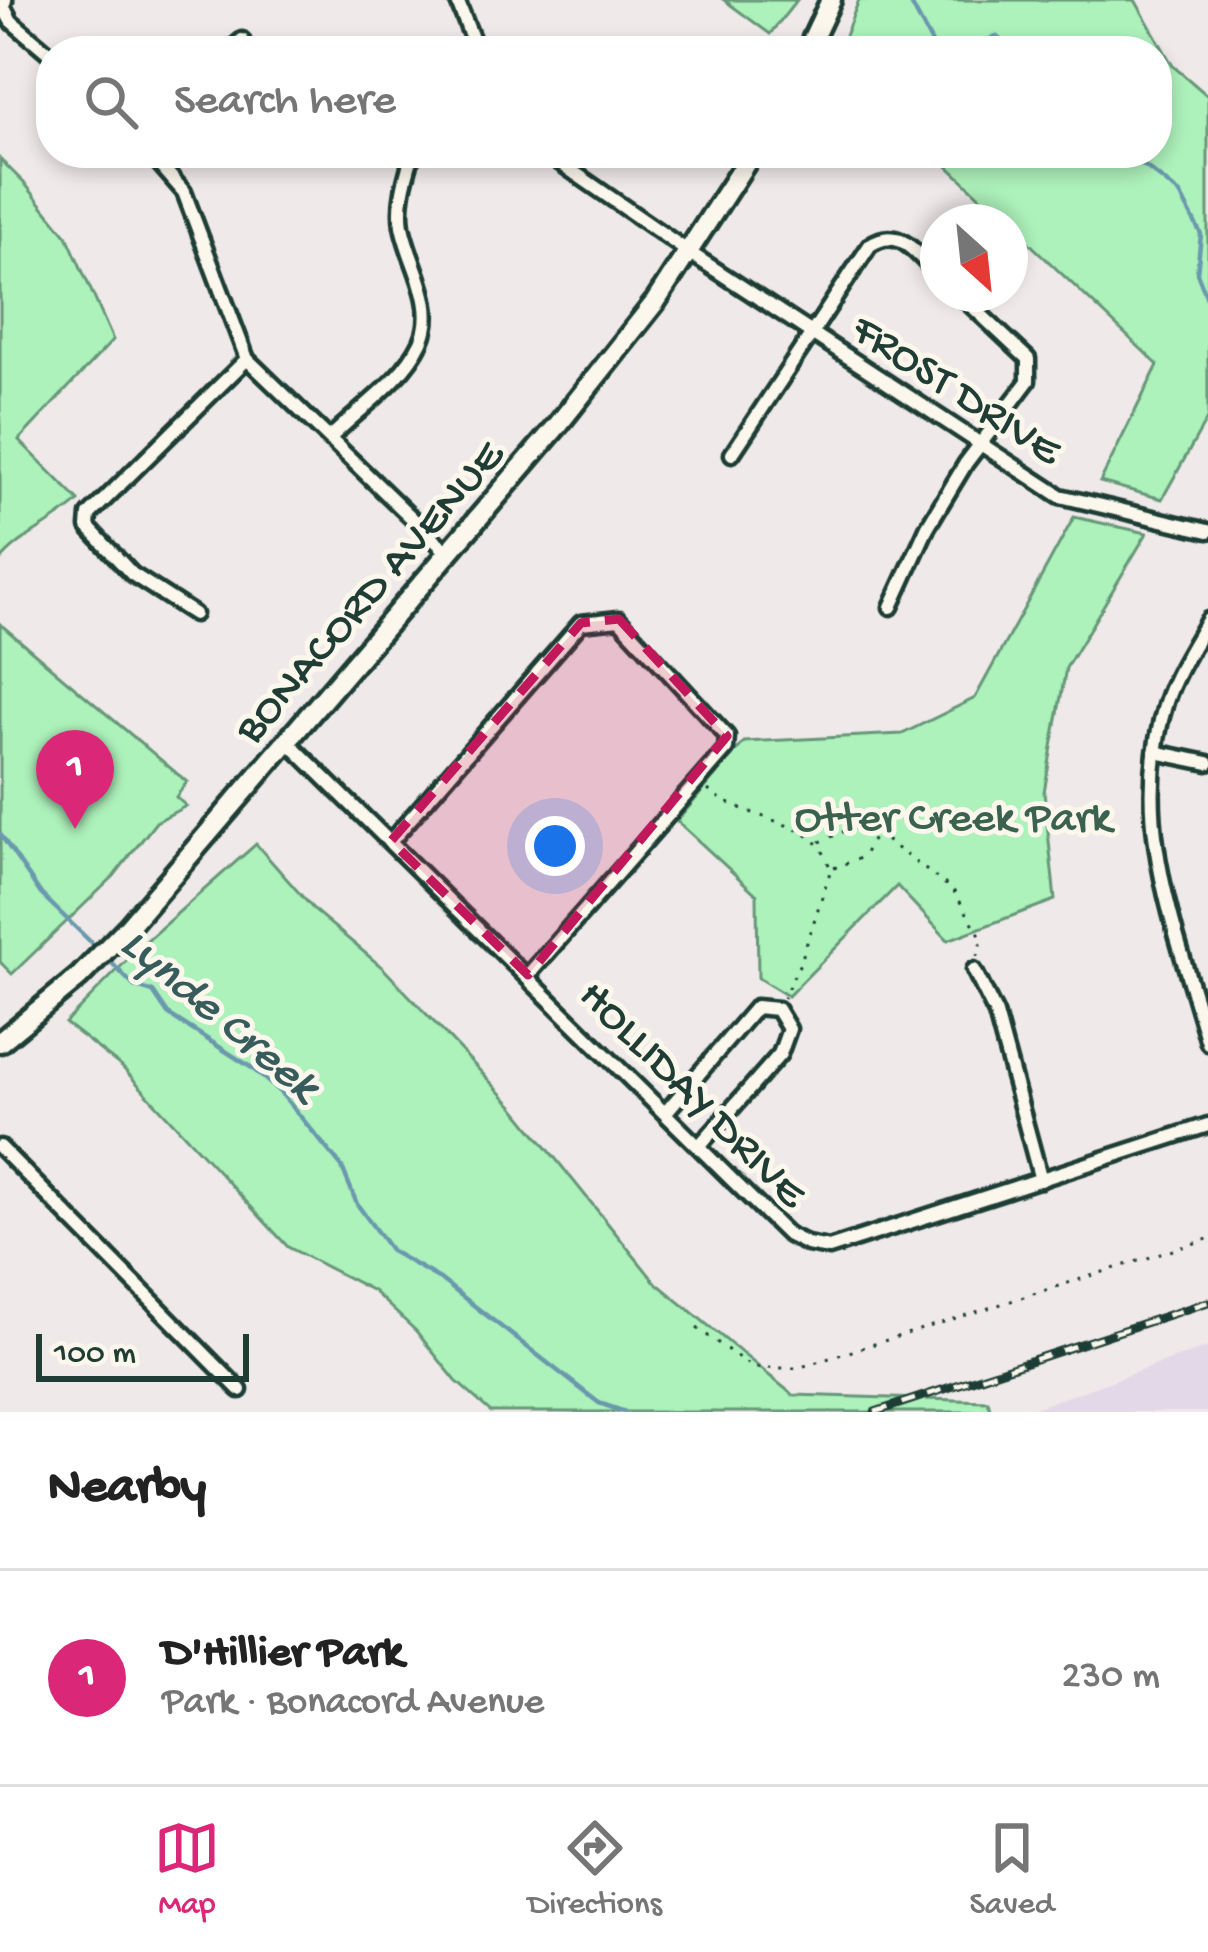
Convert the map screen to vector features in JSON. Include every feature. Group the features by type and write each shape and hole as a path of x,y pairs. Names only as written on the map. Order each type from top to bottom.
{"street":[{"path":"5,0 10,21 36,43"},
{"path":"457,0 471,36"},
{"path":"814,36 831,0"},
{"path":"163,168 184,192 247,359 448,553"},
{"path":"331,436 401,370 421,342 429,315 402,224 401,194 409,168"},
{"name":"FROST DRIVE","path":"568,168 1060,496 1208,531"},
{"name":"BONACORD AVENUE","path":"0,1042 79,977 128,927 557,426 690,253 743,168"},
{"path":"732,454 870,244 884,235 897,236 920,258"},
{"path":"891,607 928,526 978,445 1028,380 1028,359 977,312"},
{"path":"194,614 132,574 88,527 89,515 247,359"},
{"path":"391,841 581,623 619,619 727,736 726,749 528,975"},
{"path":"1208,620 1167,699 1149,795 1153,837 1208,1043"},
{"name":"HOLLIDAY DRIVE","path":"287,741 787,1234 829,1248 1208,1125"},
{"path":"1155,752 1208,763"},
{"path":"974,970 996,1014 1041,1180"},
{"path":"666,1112 756,1007 777,1009 789,1029 780,1054 700,1145"},
{"path":"0,1147 240,1390"}],"path":[{"path":"698,781 726,805 758,814 818,843 831,869 801,961 777,1009"},
{"path":"818,843 852,828 876,833 953,890 982,938 974,970"},
{"path":"831,869 863,857 876,833"},
{"path":"698,1328 753,1368 797,1368 1208,1239"}],"highlighted area":[{"path":"619,619 727,736 528,975 391,841 581,623"}],"shaded area":[{"path":"1208,1347 1208,1412 1023,1412"}],"green space":[{"path":"724,0 797,0 770,34"},
{"path":"859,0 1135,0 1156,36 845,36"},
{"path":"1172,64 1208,96 1208,417 1162,499 1100,482 1158,365 1028,242 1028,204 988,204 950,168 1172,168"},
{"path":"0,159 67,236 113,340 19,440 79,501 0,561"},
{"name":"Otter Creek Park","path":"1074,517 1147,533 1066,668 1044,792 1055,900 948,940 897,886 788,996 758,978 757,895 677,821 744,742 902,734 975,698"},
{"path":"0,624 187,782 176,797 186,806 156,822 114,876 12,974 0,962"},
{"path":"256,844 315,911 383,968 514,1107 655,1282 793,1395 988,1401 991,1412 491,1412 373,1291 288,1247 122,1067 65,1023 147,940"}],"waterway":[{"path":"909,0 928,36"},
{"path":"1148,168 1180,194 1201,234 1197,273 1208,301"},
{"name":"Lynde Creek","path":"0,834 41,894 99,950"},
{"name":"Lynde Creek","path":"107,958 134,986 153,992 168,1014 252,1068 281,1093 342,1167 357,1204 391,1251 440,1279 599,1403 625,1412"}],"railway":[{"path":"875,1412 1208,1302"}],"place":[{"name":"D'Hillier Park","path":"75,829"}]}
